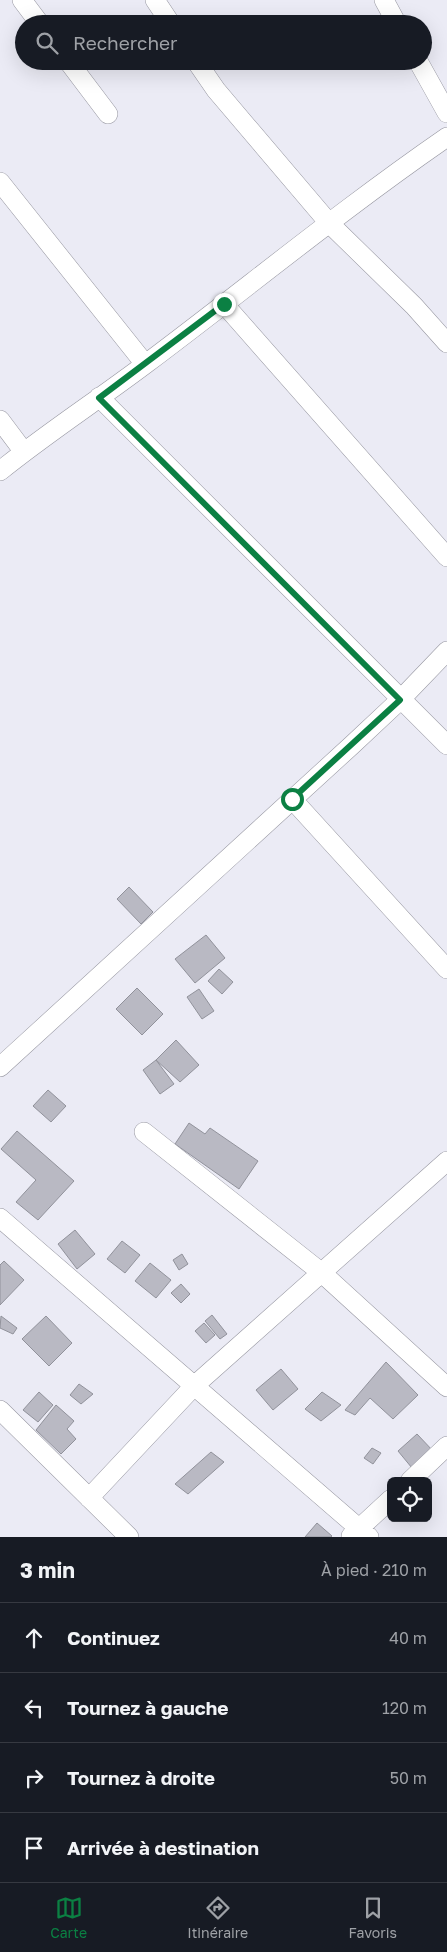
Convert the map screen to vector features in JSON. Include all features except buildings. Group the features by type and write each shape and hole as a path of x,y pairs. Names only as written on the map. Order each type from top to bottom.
{"street":[{"path":"22,0 33,15"},
{"path":"155,0 165,15"},
{"path":"384,0 392,15"},
{"path":"75,70 108,114"},
{"path":"202,70 216,90 329,223 414,306 447,343"},
{"path":"423,70 447,112"},
{"path":"0,472 396,172 447,137"},
{"path":"0,182 145,364"},
{"path":"224,304 447,557"},
{"path":"99,398 447,745"},
{"path":"0,420 24,452"},
{"path":"0,1067 400,700 447,651"},
{"path":"292,799 447,969"},
{"path":"144,1132 322,1273 447,1388"},
{"path":"89,1498 194,1386 447,1161"},
{"path":"0,1218 194,1386 360,1534 387,1504"},
{"path":"0,1410 129,1537"},
{"path":"414,1477 447,1446"}],"route":[{"path":"224,304 99,398 400,700 292,799"}]}
